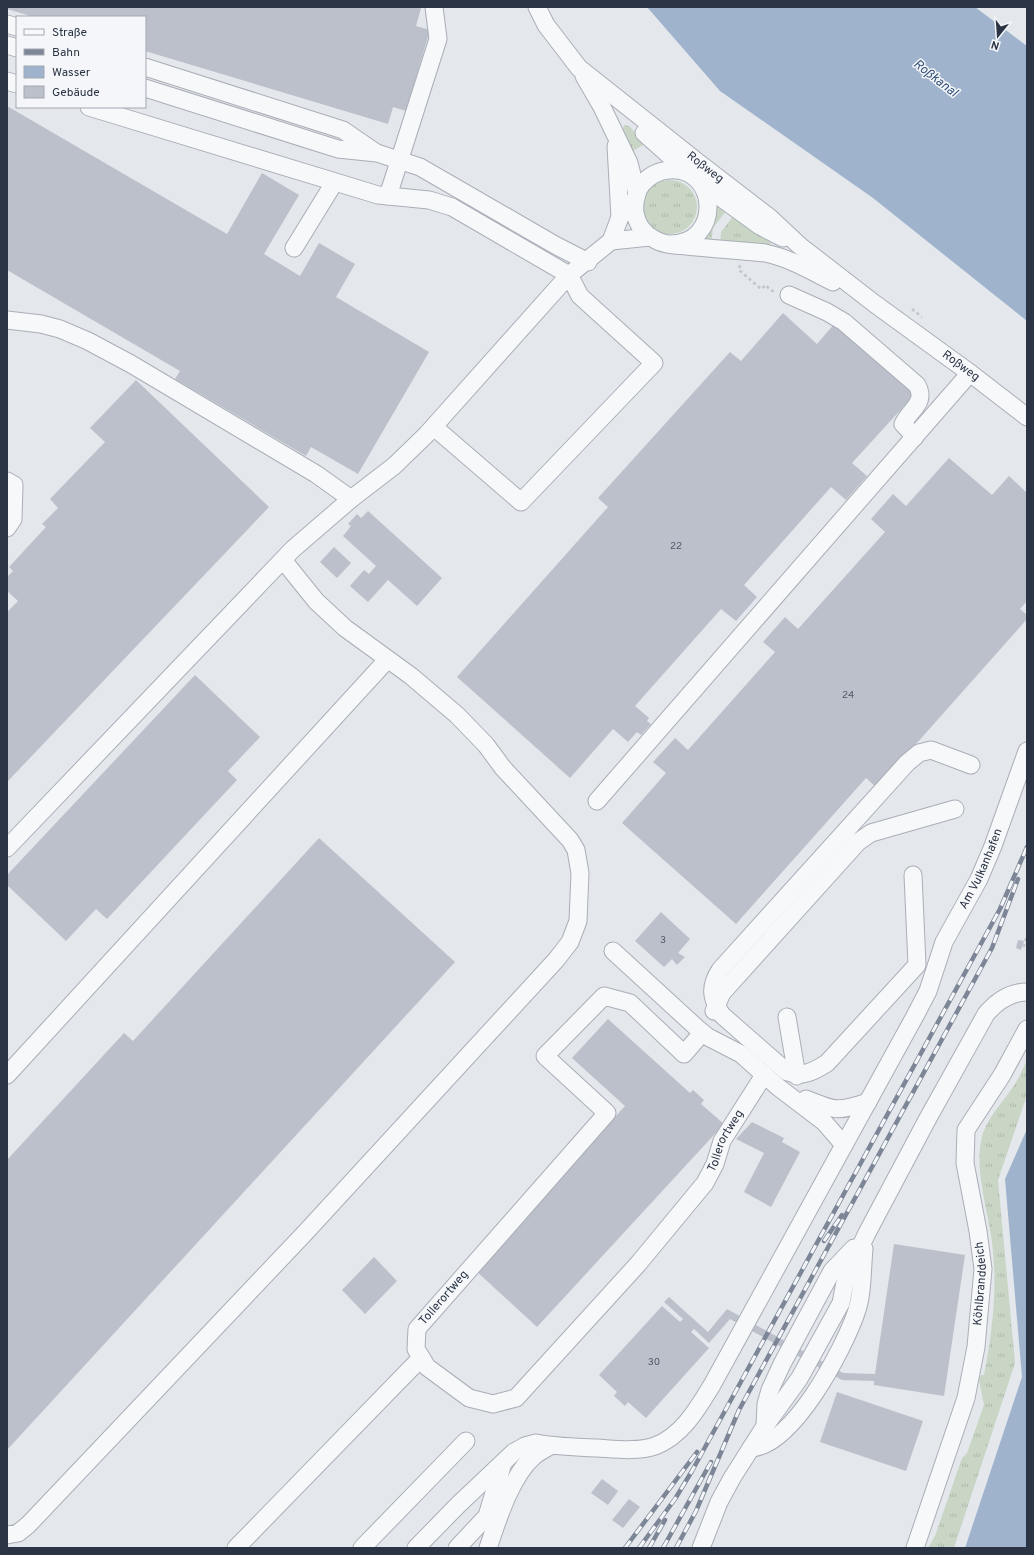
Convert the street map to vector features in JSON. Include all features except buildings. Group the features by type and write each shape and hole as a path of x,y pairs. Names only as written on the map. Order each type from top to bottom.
{"street":[{"path":"388,196 438,39 434,7"},
{"name":"Roßweg","path":"537,7 546,25 580,68 602,106 629,163 636,196 636,218 640,227 650,237 669,244 765,253 778,256 796,263 874,304"},
{"path":"146,67 343,130 376,153"},
{"name":"Roßweg","path":"580,68 769,217 800,246 874,304 1027,416"},
{"path":"146,88 338,149 376,153 420,167 555,245 588,262"},
{"name":"Roßweg","path":"608,91 636,125 694,178 733,208 760,226 800,246"},
{"path":"92,108 334,183 378,195 429,200 452,207 569,275 580,296 654,363 521,502 434,427"},
{"name":"Roßweg","path":"616,135 620,217"},
{"name":"Roßweg","path":"650,237 611,241 620,217 647,179 660,172 675,170 694,178 702,187 707,197 709,207 706,221 693,238 680,243 669,244"},
{"path":"294,248 334,183"},
{"path":"7,848 303,539 394,466 434,427 569,275 588,262 611,241"},
{"path":"789,295 827,312 844,322 917,385 921,391 921,397 903,424 915,437"},
{"path":"7,320 41,324 60,329 88,341 131,364 316,474 351,499"},
{"path":"597,801 970,373"},
{"path":"7,481 14,485 14,519 7,528"},
{"path":"11,1536 38,1514 304,1234 556,960 572,937 578,921 580,879 577,856 570,840 503,768 486,745 457,715 411,676 361,641 330,615 283,560"},
{"path":"7,1075 387,660"},
{"path":"713,1011 711,991 714,980 720,970 907,762 919,753 931,750 972,765"},
{"name":"Am Vulkanhafen","path":"416,1548 458,1505 514,1452 525,1446 536,1443 550,1446 639,1448 655,1446 681,1428 694,1414 712,1385 928,991 944,942 979,879 1027,751"},
{"name":"Am Vulkanhafen","path":"1006,810 1027,790"},
{"path":"713,1011 722,993 858,842 872,833 955,809"},
{"path":"713,1011 722,1015 769,1058 787,1072 797,1076 810,1073 827,1063 917,965 913,875"},
{"path":"613,951 702,1033 737,1051 764,1075 829,1126 844,1145"},
{"path":"701,1548 719,1502 765,1426 799,1379 841,1303 846,1277 867,1233 927,1120 986,1014 999,1001 1010,995 1027,992"},
{"name":"Tollerortweg","path":"702,1033 684,1054 630,1003 604,996 545,1056 608,1113 417,1329 416,1349 427,1367 469,1398 493,1404 516,1398 638,1264 705,1183 715,1164 722,1141 764,1075"},
{"path":"787,1017 797,1076"},
{"name":"Köhlbranddeich","path":"915,1548 966,1398 976,1347 983,1269 978,1231 965,1163 966,1130 1002,1075 1027,1029"},
{"path":"788,1094 835,1110 845,1109 868,1102"},
{"path":"751,1448 765,1446 789,1428 812,1414 825,1395 849,1352 857,1333 857,1311 864,1245 867,1233"},
{"path":"765,1426 766,1404 770,1390 782,1364 832,1272 867,1233"},
{"path":"236,1548 421,1358"},
{"path":"362,1548 466,1441"},
{"path":"488,1548 499,1518 524,1466 535,1456 550,1446"},
{"path":"476,1548 503,1463"},
{"path":"457,1548 487,1516"}],"path":[{"path":"740,261 739,270 761,289 766,285"},
{"path":"1023,946 1027,936"}],"green space":[{"path":"624,125 629,126 646,143 633,151 623,129"},
{"path":"665,180 675,180 685,184 693,192 697,202 697,212 693,222 685,230 675,234 665,234 655,230 647,222 643,212 643,202 647,192 655,184"},
{"path":"716,202 727,210 713,228 711,244 702,240"},
{"path":"734,215 771,241 770,246 720,245 721,232"},
{"path":"1027,1060 1027,1095 998,1180 1015,1363 954,1548 928,1548 935,1536 962,1458 967,1453 984,1405 979,1380 981,1375 984,1375 989,1345 994,1298 994,1266 981,1176 980,1147 986,1126 994,1112 1018,1079"}],"water":[{"name":"Roßkanal","path":"647,7 975,7 1027,46 1027,321 873,198 720,91"},
{"path":"1027,1129 1027,1548 965,1548 1022,1377 1005,1179"}],"railway":[{"path":"639,1548 675,1499 692,1471 1000,909 1027,847"},
{"path":"676,1548 696,1511 739,1410 992,948 1018,879"},
{"path":"824,1241 842,1215"},
{"path":"625,1548 697,1452"},
{"path":"663,1548 711,1462"},
{"path":"649,1548 665,1520"}]}
